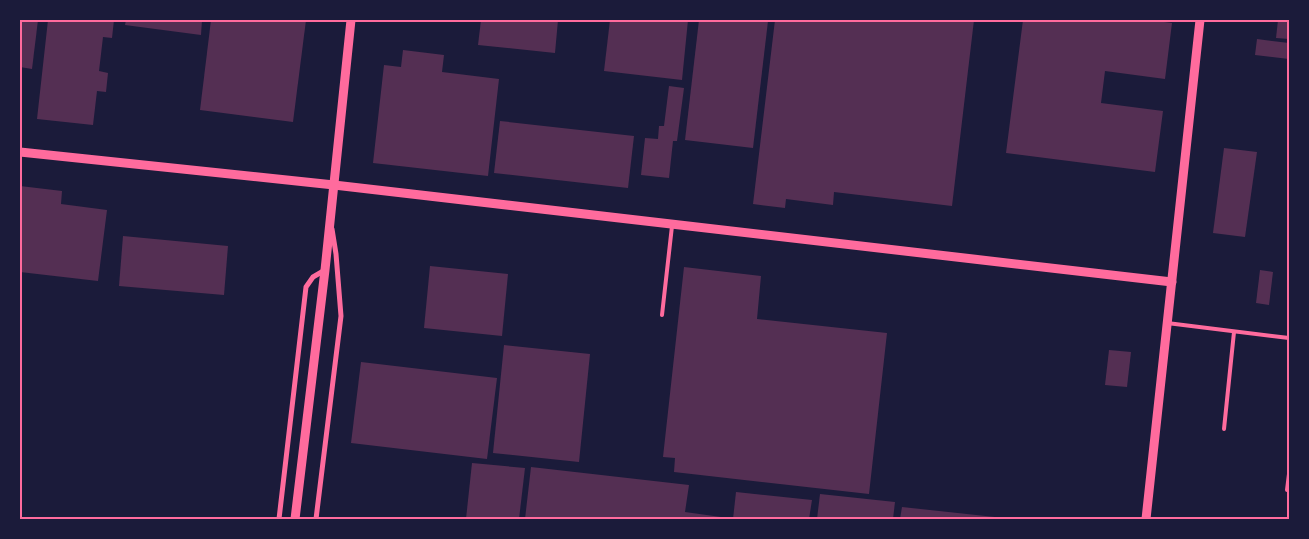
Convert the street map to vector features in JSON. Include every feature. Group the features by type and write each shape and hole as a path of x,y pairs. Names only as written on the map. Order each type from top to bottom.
{"street":[{"path":"295,519 325,270 351,20"},
{"path":"1146,519 1200,20"},
{"path":"20,152 334,185 1172,282"},
{"path":"316,519 341,316 336,254 330,222"},
{"path":"279,519 306,287 314,277 325,270"}],"lane":[{"path":"662,315 672,224"},
{"path":"1167,323 1289,338"},
{"path":"1224,429 1234,332"},
{"path":"1289,474 1287,490 1289,490"}],"building":[{"path":"20,20 38,20 32,69 20,67"},
{"path":"48,20 114,20 112,38 103,37 99,71 108,73 106,92 97,91 93,125 37,119"},
{"path":"126,20 202,20 201,35 125,25"},
{"path":"211,20 306,20 293,122 200,110"},
{"path":"481,20 558,20 555,53 478,45"},
{"path":"610,20 688,20 682,80 604,71"},
{"path":"699,20 768,21 753,148 685,140"},
{"path":"775,20 974,20 952,206 834,192 833,205 786,199 785,208 753,204"},
{"path":"1023,20 1149,20 1172,23 1165,79 1105,71 1101,103 1163,111 1155,172 1006,153"},
{"path":"1278,20 1289,20 1289,39 1276,38"},
{"path":"1257,39 1289,43 1289,59 1255,55"},
{"path":"403,50 444,55 442,72 499,79 488,176 373,163 384,65 401,67"},
{"path":"669,86 684,88 677,141 673,141 669,178 641,175 645,138 658,139 659,126 664,126"},
{"path":"500,121 634,136 628,188 494,173"},
{"path":"1224,148 1257,152 1245,237 1213,233"},
{"path":"20,186 62,191 61,204 107,210 98,281 20,272"},
{"path":"123,236 228,246 224,295 119,286"},
{"path":"430,266 508,274 502,336 424,328"},
{"path":"684,267 761,276 757,319 887,333 869,494 674,472 675,458 663,457"},
{"path":"1260,270 1273,272 1269,305 1256,303"},
{"path":"504,345 590,354 579,462 493,453"},
{"path":"1109,350 1131,352 1127,387 1105,385"},
{"path":"361,362 497,378 487,459 351,443"},
{"path":"472,463 525,468 519,519 466,519"},
{"path":"531,467 689,485 685,512 721,517 721,519 525,519"},
{"path":"736,492 812,500 809,519 733,519"},
{"path":"820,494 895,502 893,519 817,519"},
{"path":"902,507 1004,518 900,519"}]}
